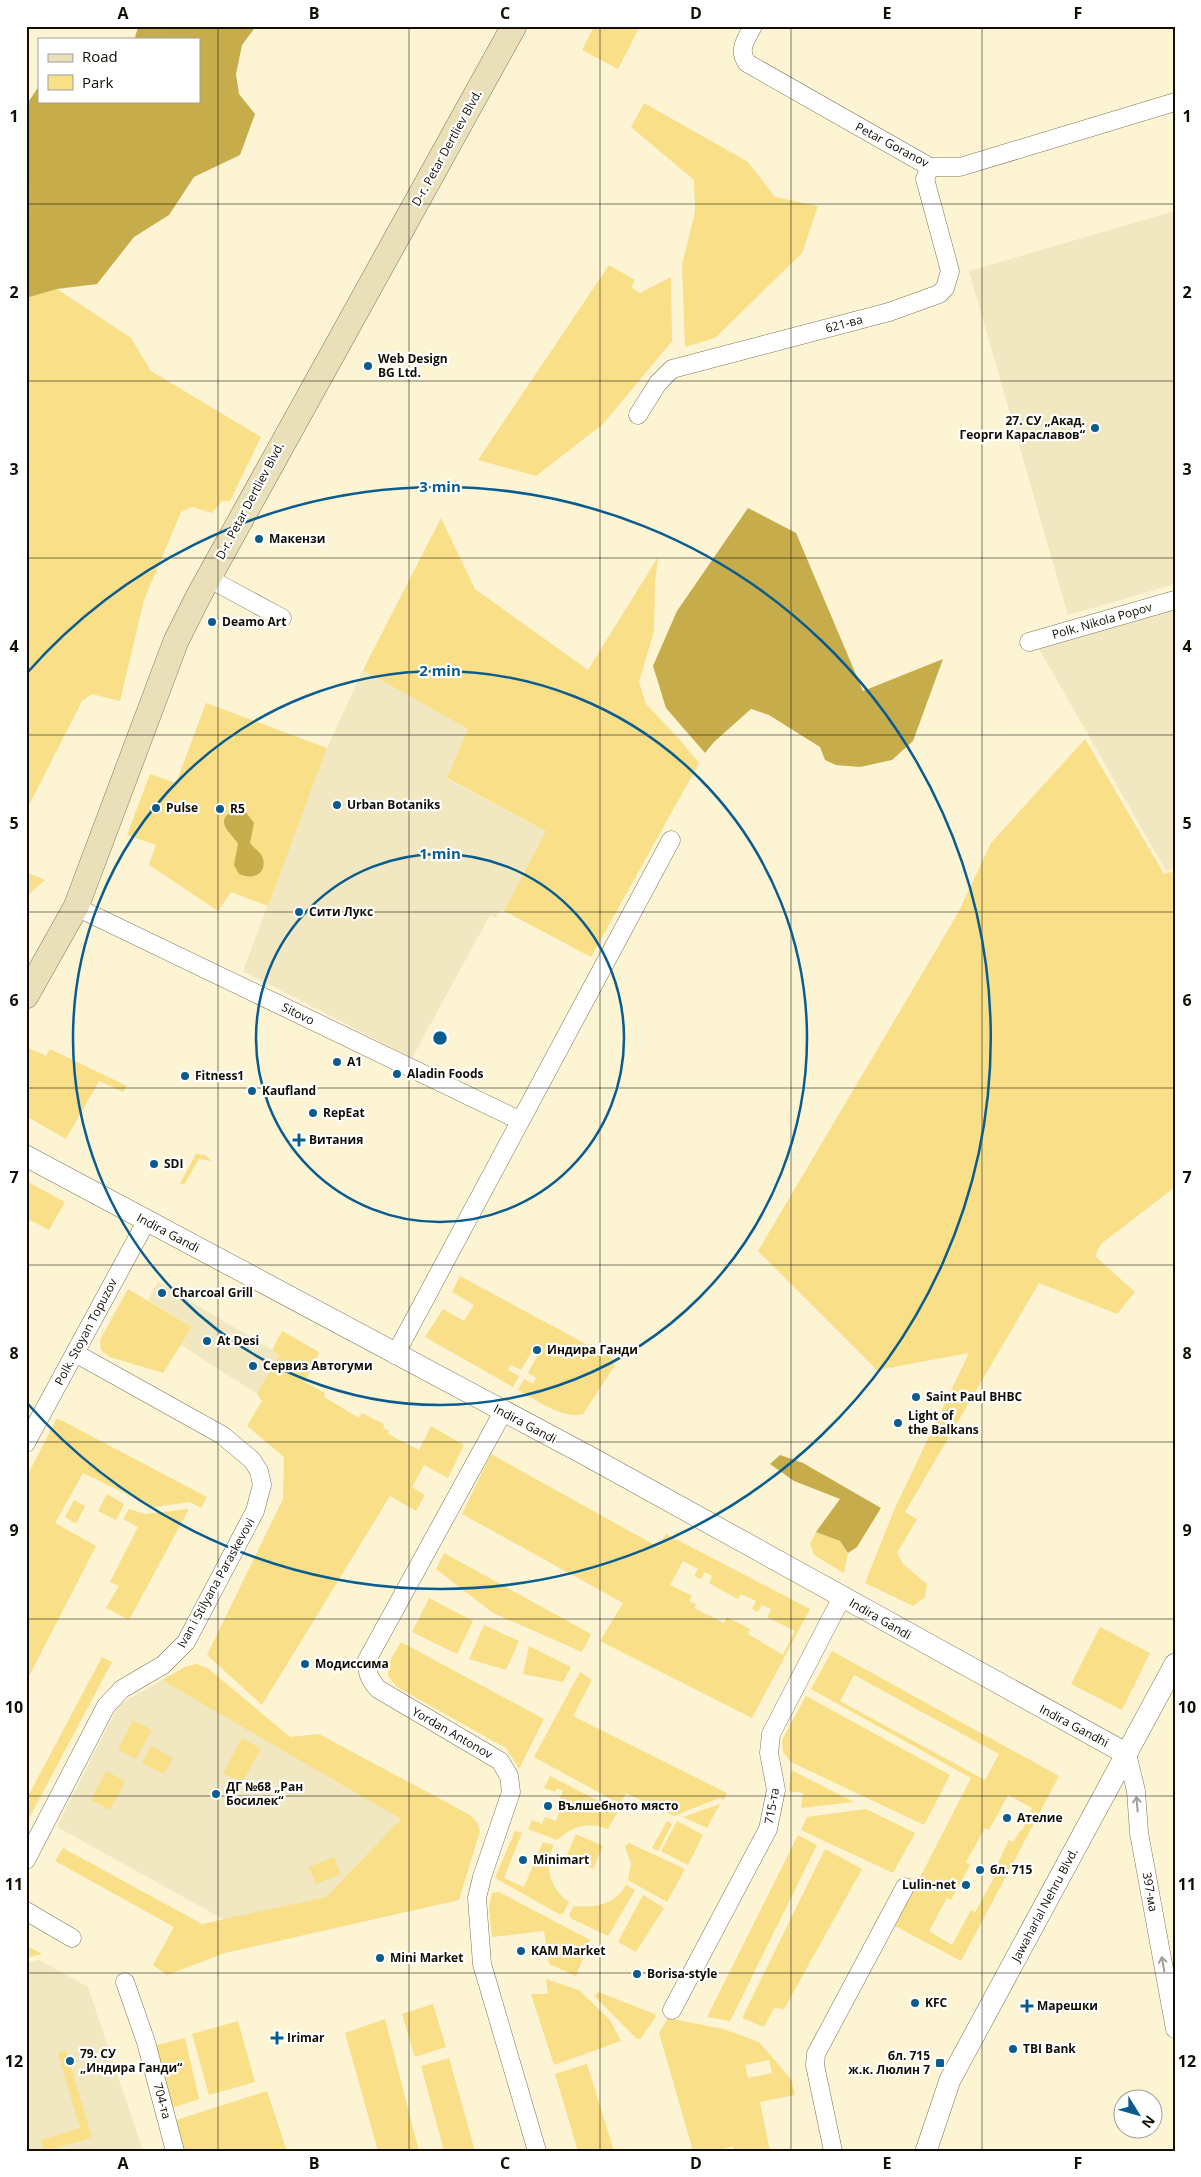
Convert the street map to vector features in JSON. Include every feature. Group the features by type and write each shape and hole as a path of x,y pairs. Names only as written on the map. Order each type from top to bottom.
{"main road":[{"name":"D-r. Petar Dertliev Blvd.","path":"26,996 76,907 176,642 208,578 510,28"}],"street":[{"name":"Petar Goranov","path":"753,26 742,48 747,63 930,167 960,167 1175,102"},
{"name":"621-ва","path":"638,415 658,383 672,370 889,312 939,294 945,288 950,272 925,179 930,167"},
{"path":"208,578 282,618"},
{"name":"Polk. Nikola Popov","path":"1029,642 1175,600"},
{"path":"395,1355 670,840"},
{"name":"Sitovo","path":"76,907 520,1120"},
{"name":"Indira Gandi","path":"26,1156 503,1412 1127,1754"},
{"name":"Polk. Stoyan Topuzov","path":"26,1443 146,1222"},
{"name":"Ivan i Stilyana Paraskevovi","path":"26,1860 106,1706 122,1689 168,1661 186,1642 255,1511 262,1485 259,1471 252,1460 228,1439 194,1418 75,1353"},
{"name":"Yordan Antonov","path":"503,1412 367,1660 367,1675 378,1689 500,1761 509,1776 511,1792 482,1877 476,1904 482,1964 537,2151"},
{"name":"715-та","path":"672,2010 768,1829 776,1790 769,1753 771,1734 842,1598"},
{"name":"Jawaharlal Nehru Blvd.","path":"926,2151 950,2080 1175,1664"},
{"name":"397-ма","path":"1127,1754 1136,1791 1140,1833 1175,2029"},
{"path":"833,2151 815,2066 816,2054 905,1887"},
{"path":"26,1911 72,1938"},
{"name":"704-та","path":"128,1988 146,2042 175,2151"}],"shaded area":[{"path":"152,26 256,26 242,45 236,74 239,94 255,114 240,155 194,177 169,215 134,237 97,284 57,289 26,298 26,149 29,147 29,101 38,88 38,102 200,102 200,38 138,38"},
{"name":"27. СУ „Акад. Георги Караславов“","path":"1175,211 1175,584 1068,615 969,271"},
{"path":"748,508 796,533 863,691 943,659 913,741 892,760 860,767 836,765 825,760 820,747 769,715 751,709 714,742 705,753 666,708 653,666 677,611"},
{"path":"1175,609 1175,868 1166,871 1038,647"},
{"path":"363,670 468,729 447,779 546,831 504,911 501,910 496,918 490,915 412,1058 243,971 327,748"},
{"path":"234,810 245,811 254,823 250,843 261,854 264,864 263,869 257,875 244,876 239,874 234,865 238,844 228,832 224,819"},
{"path":"158,1282 279,1354 257,1394 181,1345 192,1327 148,1300"},
{"path":"780,1455 803,1463 881,1508 857,1547 848,1553 840,1541 816,1532 840,1499 794,1481 770,1464"},
{"name":"ДГ №68 „Ран Босилек“","path":"162,1680 401,1819 326,1897 225,1920 57,1827 115,1712 122,1703"},
{"name":"79. СУ „Индира Ганди“","path":"39,1960 88,1987 143,2151 26,2151 26,1963"}],"green space":[{"path":"594,26 640,26 618,69 582,50"},
{"path":"644,103 748,162 775,197 818,206 802,253 715,338 685,347 682,265 695,212 694,180 631,127"},
{"path":"609,265 635,280 631,287 640,293 671,277 672,341 603,424 536,476 478,460"},
{"path":"57,289 131,338 151,371 261,437 230,501 222,501 212,513 192,507 181,512 144,600 120,701 92,694 82,701 26,811 26,298"},
{"path":"441,518 475,589 588,670 658,557 655,583 654,631 639,682 646,704 699,763 591,957 504,911 546,831 447,778 468,729 363,670"},
{"name":"R5","path":"206,703 327,748 268,906 231,892 218,911 149,865 156,845 127,835 150,774 176,783"},
{"path":"1085,739 1164,874 1175,871 1175,1187 1101,1244 1095,1256 1135,1292 1117,1314 1039,1283 905,1512 917,1519 897,1553 904,1565 927,1584 925,1597 913,1606 865,1583 895,1508 969,1353 877,1370 758,1251 958,913 991,843"},
{"path":"26,872 45,880 26,897"},
{"path":"26,1047 46,1056 50,1049 127,1086 123,1092 99,1081 66,1139 26,1116"},
{"path":"196,1154 205,1155 212,1161 199,1159 184,1185 180,1183"},
{"path":"26,1181 65,1202 49,1230 30,1220 26,1226"},
{"path":"460,1276 610,1357 615,1365 583,1414 575,1415 558,1411 518,1390 524,1379 533,1384 536,1378 528,1373 541,1349 535,1346 521,1370 511,1365 508,1370 519,1376 513,1387 425,1337 443,1309 464,1321 474,1305 452,1292"},
{"path":"128,1289 192,1327 163,1373 110,1357 101,1350 100,1340"},
{"path":"282,1331 319,1352 304,1382 325,1393 324,1397 359,1418 362,1413 384,1424 383,1428 389,1431 388,1434 419,1450 431,1426 464,1445 448,1478 424,1465 412,1487 425,1495 416,1511 390,1496 262,1705 207,1655 283,1499 284,1457 247,1426 262,1401 257,1394 279,1355 272,1350"},
{"path":"57,1418 207,1497 201,1508 190,1502 154,1507 83,1473 55,1523 96,1546 26,1682 26,1478"},
{"path":"491,1454 658,1547 666,1534 810,1609 752,1718 600,1641 623,1603 462,1514","holes":["683,1561 698,1569 694,1576 701,1579 705,1572 712,1576 709,1583 738,1599 741,1594 756,1601 752,1609 758,1612 762,1605 771,1609 767,1617 795,1631 783,1655 748,1634 750,1629 727,1617 724,1623 694,1608 696,1604 689,1601 692,1596 670,1585"]},
{"path":"107,1494 124,1504 116,1520 98,1511"},
{"path":"74,1500 85,1506 76,1524 65,1517"},
{"path":"129,1509 145,1514 189,1509 129,1620 106,1608 119,1586 110,1582 138,1527 123,1519"},
{"path":"816,1532 840,1541 848,1553 844,1573 814,1555 810,1544"},
{"path":"444,1553 591,1634 582,1652 493,1613 436,1569"},
{"path":"429,1598 473,1621 457,1654 412,1632"},
{"path":"484,1625 519,1641 506,1670 469,1659"},
{"path":"1100,1627 1150,1653 1122,1710 1071,1684"},
{"path":"401,1642 544,1719 519,1769 506,1748 397,1687 388,1676 388,1664"},
{"path":"529,1646 571,1667 563,1682 523,1674"},
{"path":"832,1651 1059,1776 961,1961 895,1926 971,1778 811,1689","holes":["854,1675 999,1754 985,1780 840,1701","1008,1795 1032,1808 1022,1831 1020,1831 1013,1842 1009,1840 990,1875 994,1878 975,1912 971,1910 952,1945 929,1931 947,1898 951,1900 970,1865 966,1862 985,1828 989,1830"]},
{"path":"102,1657 112,1662 26,1824 26,1800"},
{"path":"197,1664 209,1669 290,1737 319,1734 470,1815 477,1822 480,1831 459,1900 225,1953 167,1975 153,1965 174,1927 55,1861 63,1848 202,1924 326,1897 401,1819 162,1680 185,1667"},
{"path":"580,1672 592,1680 573,1716 727,1793 724,1800 719,1798 674,1816 626,1793 620,1804 534,1757"},
{"path":"806,1696 950,1775 924,1825 791,1762 783,1752 782,1740"},
{"path":"133,1720 152,1730 136,1759 118,1750"},
{"path":"242,1738 261,1749 242,1783 223,1773"},
{"path":"151,1746 173,1758 164,1774 142,1763"},
{"path":"791,1770 854,1802 801,1808 803,1793 789,1791"},
{"path":"106,1771 125,1781 110,1810 91,1800"},
{"path":"550,1776 618,1811 608,1829 594,1825 581,1826 569,1831 557,1840 528,1829 532,1820 542,1824 545,1817 556,1821 561,1807 557,1805 563,1791 557,1788 555,1792 544,1788"},
{"path":"720,1804 707,1828 683,1817"},
{"path":"866,1809 915,1833 893,1873 801,1830 807,1817"},
{"path":"667,1821 672,1824 658,1851 652,1848"},
{"path":"677,1821 703,1835 688,1865 661,1851"},
{"path":"515,1831 522,1833 504,1878 524,1887 543,1842 554,1845 549,1861 549,1869 557,1891 569,1902 563,1914 559,1914 495,1878"},
{"path":"576,1834 603,1846 593,1869 566,1857"},
{"path":"798,1835 817,1845 730,2021 707,2017"},
{"path":"629,1843 685,1869 667,1902 628,1880 631,1864 625,1846"},
{"path":"825,1849 862,1869 784,2009 774,2008 764,2027 742,2018"},
{"path":"334,1857 341,1874 316,1884 309,1867"},
{"path":"626,1885 635,1890 608,1936 572,1919 569,1915 574,1906 597,1906 610,1901"},
{"path":"499,1892 590,1940 576,1976 549,1964 544,1931 492,1937 489,1908 492,1893"},
{"path":"643,1895 664,1908 636,1952 618,1942"},
{"path":"26,1945 42,1954 26,1958"},
{"path":"546,1979 579,1990 610,2020 621,2041 554,2065 531,1994 548,1994"},
{"path":"598,1992 655,2014 656,2017 640,2039 637,2039 597,1999 595,1996"},
{"path":"433,2004 446,2047 415,2057 402,2014"},
{"path":"668,2018 723,2029 759,2042 791,2079 795,2095 760,2102 770,2151 734,2151 733,2146 718,2151 693,2151 659,2033","holes":["769,2060 772,2073 748,2078 745,2065"]},
{"path":"385,2019 419,2151 378,2151 345,2033"},
{"path":"238,2021 255,2082 209,2095 192,2034"},
{"path":"185,2038 199,2099 169,2109 153,2046"},
{"path":"66,2050 92,2138 44,2151 41,2140 80,2128 58,2053"},
{"path":"449,2058 475,2151 444,2151 421,2066"},
{"path":"587,2064 614,2151 578,2151 555,2074"},
{"path":"267,2091 287,2151 183,2151 173,2121"}],"waterway":[{"path":"149,38 153,26"},
{"path":"26,200 61,178 89,140 110,102"}],"place":[{"name":"Web Design BG Ltd.","path":"368,366"},
{"name":"27. СУ „Акад. Георги Караславов“","path":"1095,428"},
{"name":"Макензи","path":"259,539"},
{"name":"Deamo Art","path":"212,622"},
{"name":"Urban Botaniks","path":"337,805"},
{"name":"Pulse","path":"156,808"},
{"name":"R5","path":"220,809"},
{"name":"Сити Лукс","path":"299,912"},
{"name":"A1","path":"337,1062"},
{"name":"Aladin Foods","path":"397,1074"},
{"name":"Fitness1","path":"185,1076"},
{"name":"Kaufland","path":"252,1091"},
{"name":"RepEat","path":"313,1113"},
{"name":"Витания","path":"299,1140"},
{"name":"SDI","path":"154,1164"},
{"name":"Charcoal Grill","path":"162,1293"},
{"name":"At Desi","path":"207,1341"},
{"name":"Индира Ганди","path":"537,1350"},
{"name":"Сервиз Автогуми","path":"253,1366"},
{"name":"Saint Paul BHBC","path":"916,1397"},
{"name":"Light of the Balkans","path":"898,1423"},
{"name":"Модиссима","path":"305,1664"},
{"name":"ДГ №68 „Ран Босилек“","path":"216,1794"},
{"name":"Вълшебното място","path":"548,1806"},
{"name":"Ателие","path":"1007,1818"},
{"name":"Minimart","path":"523,1860"},
{"name":"бл. 715","path":"980,1870"},
{"name":"Lulin-net","path":"966,1885"},
{"name":"KAM Market","path":"521,1951"},
{"name":"Mini Market","path":"380,1958"},
{"name":"Borisa-style","path":"637,1974"},
{"name":"KFC","path":"915,2003"},
{"name":"Марешки","path":"1027,2006"},
{"name":"Irimar","path":"277,2038"},
{"name":"TBI Bank","path":"1013,2049"},
{"name":"79. СУ „Индира Ганди“","path":"70,2061"},
{"name":"бл. 715 ж.к. Люлин 7","path":"940,2063"}]}
